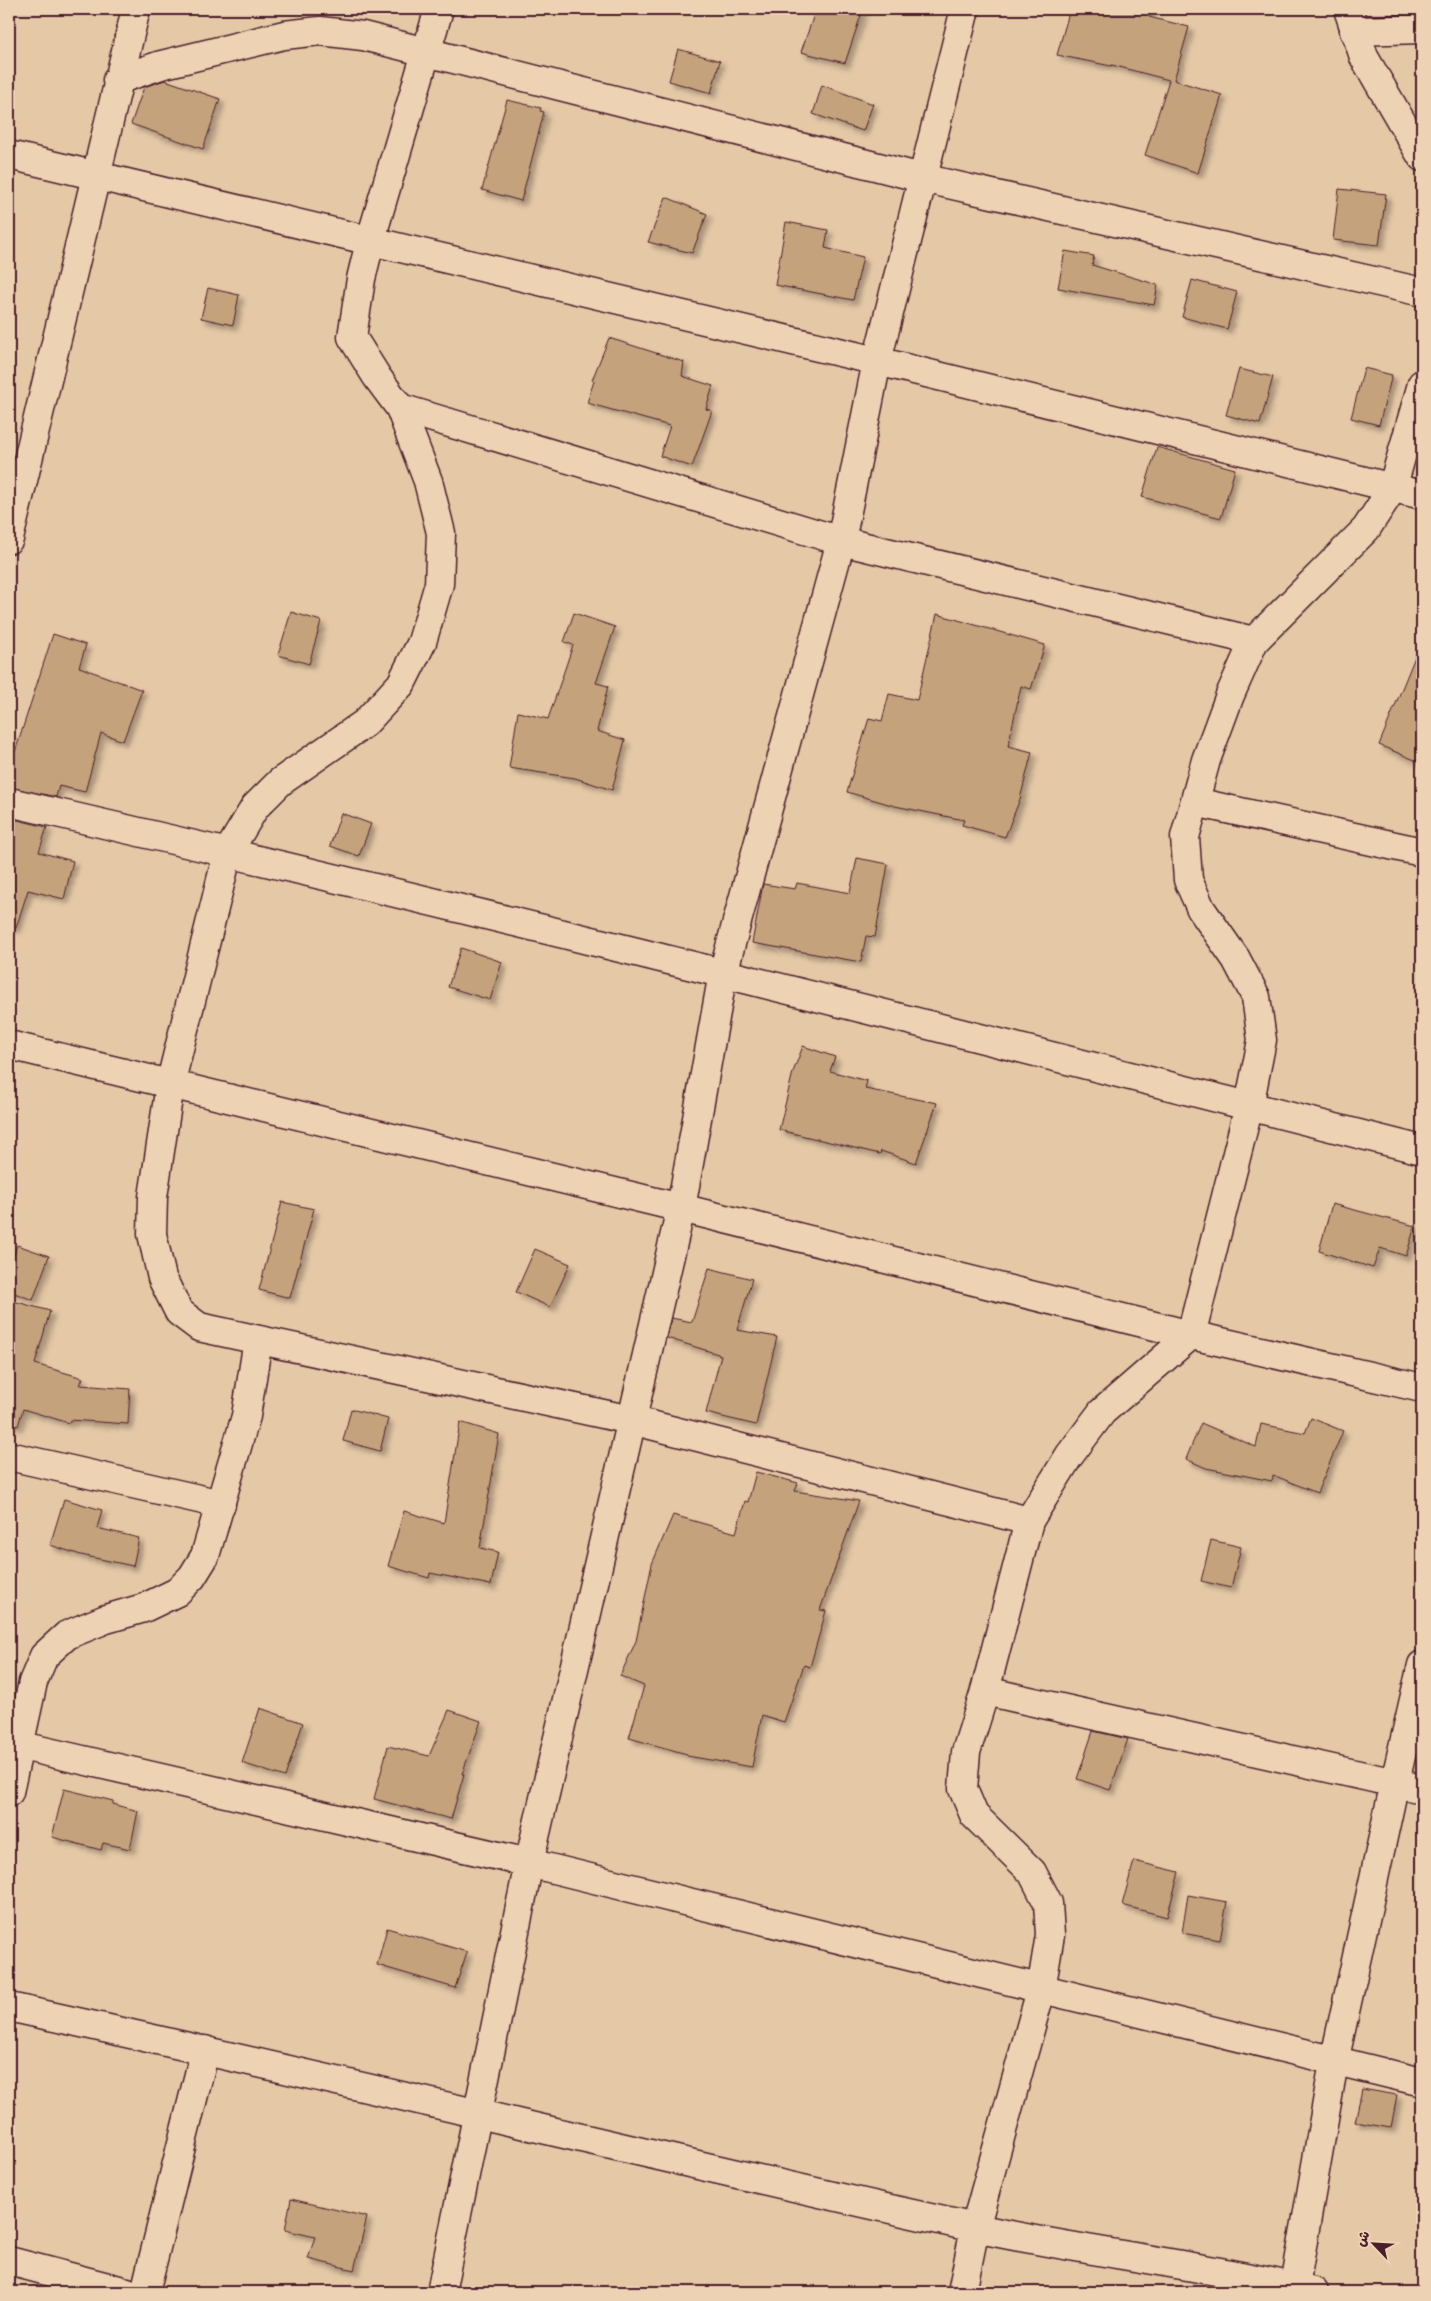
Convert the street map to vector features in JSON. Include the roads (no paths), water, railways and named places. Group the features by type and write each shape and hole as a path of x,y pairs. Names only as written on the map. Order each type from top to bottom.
{"street":[{"path":"9,540 136,9"},
{"path":"438,9 370,242 361,279 352,337 377,377 400,408 428,481 441,533 439,584 422,642 401,684 365,723 280,782 255,807 228,852 170,1085 153,1197 152,1234 162,1278 179,1312 199,1327 630,1420 1029,1521"},
{"path":"441,2292 529,1863 630,1420 682,1208 723,973 840,541 877,360 965,9"},
{"path":"1422,29 1351,20 1364,57 1422,157"},
{"path":"118,80 161,65 284,35 320,31 363,36 922,178 1422,292"},
{"path":"9,155 370,242 877,360 1422,495"},
{"path":"962,2292 976,2228 1041,1990 1050,1935 1048,1903 1032,1872 974,1814 963,1788 966,1752 985,1691 1029,1521 1069,1456 1102,1412 1191,1335 1249,1106 1262,1040 1256,997 1236,959 1201,909 1188,880 1185,837 1206,760 1230,695 1254,641 1366,529 1392,489 1422,384"},
{"path":"400,408 840,541 1254,641"},
{"path":"9,802 228,852 723,973 1422,1150"},
{"path":"1195,802 1422,852"},
{"path":"9,1045 682,1208 1191,1335 1422,1388"},
{"path":"9,1792 14,1744 44,1656 67,1635 106,1619 144,1608 176,1592 192,1577 205,1556 246,1416 258,1340"},
{"path":"9,1456 221,1504"},
{"path":"9,2007 205,2050 478,2116 976,2228 1301,2291 1334,2062 1422,1665"},
{"path":"985,1691 1422,1789"},
{"path":"14,1744 529,1863 1334,2062 1422,2082"},
{"path":"145,2292 205,2050"},
{"path":"9,2261 127,2292"}]}
